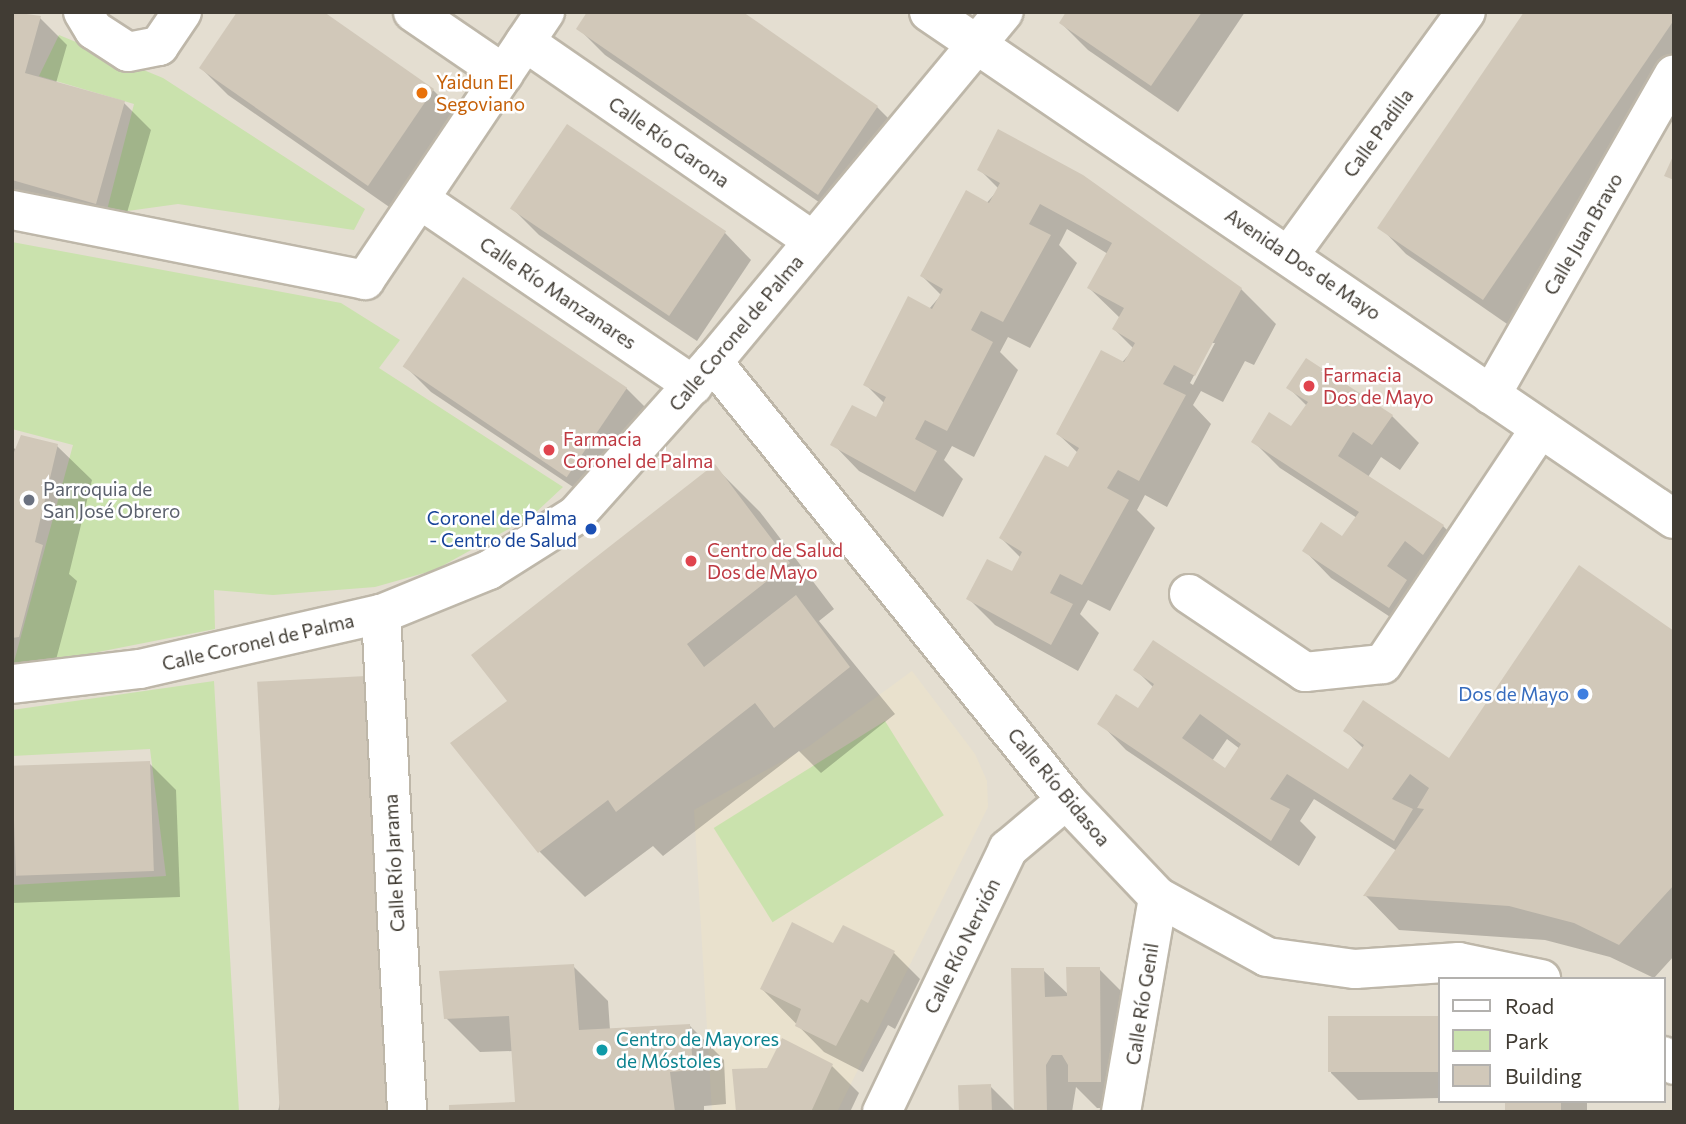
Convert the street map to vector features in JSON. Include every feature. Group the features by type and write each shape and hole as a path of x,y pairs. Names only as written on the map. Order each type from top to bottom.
{"street":[{"path":"83,12 94,30 128,52 159,46 182,12"},
{"path":"413,12 504,74"},
{"name":"Avenida Dos de Mayo","path":"929,12 1290,254 1674,519"},
{"name":"Calle Coronel de Palma","path":"12,684 140,669 382,614 489,570 576,514 703,373 980,47 1004,12"},
{"name":"Calle Padilla","path":"1290,254 1466,12"},
{"path":"12,210 365,281 422,201 535,27"},
{"name":"Calle Río Garona","path":"535,27 813,241"},
{"name":"Calle Juan Bravo","path":"1491,395 1674,74"},
{"name":"Calle Río Manzanares","path":"422,201 703,373"},
{"name":"Calle Río Bidasoa","path":"703,373 1066,800 1158,897 1267,957 1356,969 1459,962 1531,977"},
{"path":"1189,594 1305,672 1383,664 1540,429"},
{"name":"Calle Río Jarama","path":"382,614 407,1112"},
{"name":"Calle Río Nervión","path":"882,1112 1008,849 1066,800"},
{"name":"Calle Río Genil","path":"1122,1112 1158,897"}],"shaded area":[{"path":"12,12 1674,12 1674,1112 12,1112"},
{"path":"912,671 975,754 987,781 988,807 837,1112 712,1112 694,810 808,747"}],"green space":[{"path":"59,35 163,78 365,209 354,230 178,204 106,214 134,104 39,76"},
{"path":"12,242 341,303 400,340 379,368 563,487 532,516 435,570 375,587 273,595 214,590 215,629 12,669 73,445 12,429"},
{"path":"214,681 239,1112 12,1112 12,885 166,876 150,749 12,756 12,710"},
{"path":"885,721 944,815 773,922 714,828"}],"building":[{"path":"12,12 41,16 25,73 125,101 96,204 12,180"},
{"path":"237,12 324,12 434,89 368,186 199,68"},
{"path":"587,12 743,12 878,106 818,195 576,29"},
{"path":"1066,12 1202,12 1151,86 1059,23"},
{"path":"1524,12 1674,12 1674,20 1483,300 1377,228"},
{"path":"567,124 726,231 669,316 510,209"},
{"path":"998,129 1083,175 1242,288 1195,376 1174,365 1163,384 1186,395 1139,481 1118,470 1107,488 1129,500 1082,585 1060,574 1050,593 1073,604 1051,645 966,599 987,559 1012,571 1022,552 999,538 1045,455 1068,467 1079,448 1056,434 1101,350 1124,362 1135,343 1112,329 1124,308 1087,288 1112,243 1040,204 1029,224 1051,235 1003,322 981,311 971,330 993,342 947,431 925,420 915,439 937,451 915,492 830,445 852,405 876,417 886,397 863,385 908,296 932,309 943,289 920,276 966,190 989,203 1000,183 977,170"},
{"path":"1674,154 1674,180 1664,176"},
{"path":"463,277 627,388 567,477 403,367"},
{"path":"1306,358 1393,415 1372,445 1353,432 1338,456 1444,525 1423,555 1405,541 1387,566 1407,580 1389,608 1302,551 1321,522 1342,536 1359,512 1251,442 1269,412 1291,426 1308,402 1286,388"},
{"name":"Parroquia de San José Obrero","path":"21,435 58,444 35,542 43,545 19,637 12,638 12,457"},
{"path":"715,464 790,563 687,644 704,667 796,595 850,667 774,728 755,703 616,812 608,800 538,853 450,743 507,701 471,655"},
{"name":"Dos de Mayo","path":"1579,565 1674,631 1674,885 1619,945 1574,923 1509,906 1363,896 1424,809 1417,808 1429,788 1410,774 1392,799 1413,809 1394,841 1287,774 1270,799 1290,809 1271,841 1097,724 1116,694 1138,708 1154,684 1133,670 1153,640 1348,769 1364,745 1343,731 1363,700 1449,758","holes":["1200,714 1241,744 1225,768 1182,738"]},
{"path":"366,676 389,1111 280,1112 257,682"},
{"path":"150,761 154,871 16,876 12,766"},
{"path":"792,922 833,943 843,925 895,951 868,1003 861,999 836,1046 795,1026 801,1009 760,989"},
{"name":"Centro de Mayores de Móstoles","path":"574,964 579,1030 690,1024 693,1070 670,1072 675,1112 449,1112 449,1105 515,1102 509,1016 444,1019 439,971"},
{"path":"1066,967 1100,967 1101,1082 1068,1082 1068,1065 1062,1055 1052,1055 1046,1065 1047,1112 1014,1112 1011,968 1044,968 1045,997 1067,996"},
{"path":"1328,1016 1438,1016 1438,1072 1328,1072"},
{"path":"782,1038 833,1064 811,1112 736,1112 732,1069 767,1068"},
{"path":"991,1084 992,1112 959,1112 958,1085"},
{"path":"1505,1103 1561,1103 1561,1112 1505,1112"}],"place":[{"name":"Yaidun El Segoviano","path":"422,93"},
{"name":"Farmacia Dos de Mayo","path":"1309,386"},
{"name":"Farmacia Coronel de Palma","path":"549,450"},
{"name":"Parroquia de San José Obrero","path":"29,500"},
{"name":"Coronel de Palma - Centro de Salud","path":"591,529"},
{"name":"Centro de Salud Dos de Mayo","path":"691,561"},
{"name":"Dos de Mayo","path":"1583,694"},
{"name":"Centro de Mayores de Móstoles","path":"602,1050"}]}
